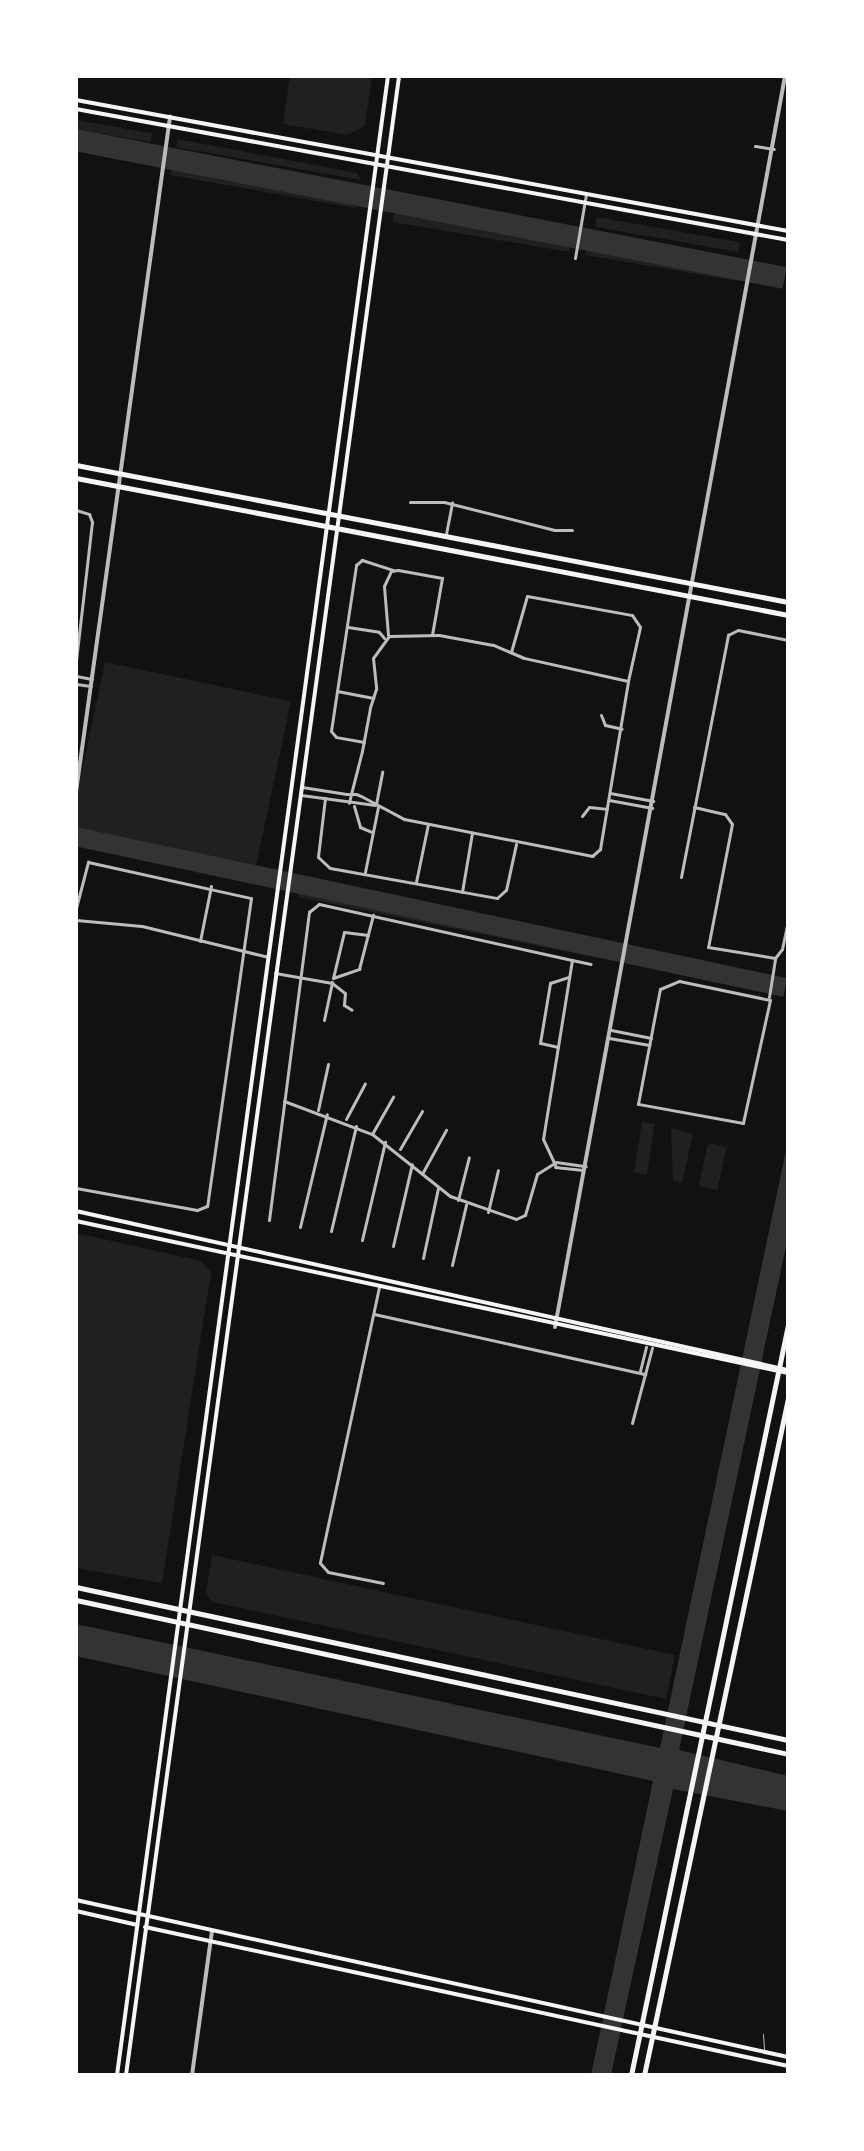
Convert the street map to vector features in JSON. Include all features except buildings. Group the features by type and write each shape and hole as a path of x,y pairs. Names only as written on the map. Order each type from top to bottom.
{"main road":[{"path":"117,2075 388,76"},
{"path":"126,2075 192,1613 275,973 399,76"},
{"path":"76,100 788,231"},
{"path":"76,109 788,240"},
{"path":"76,465 788,602"},
{"path":"76,478 788,615"},
{"path":"76,1211 780,1365 788,1372"},
{"path":"76,1221 759,1371 788,1372"},
{"path":"631,2075 788,1325"},
{"path":"644,2075 707,1793 788,1398"},
{"path":"76,1587 788,1740"},
{"path":"76,1600 788,1754"},
{"path":"76,1900 788,2057"},
{"path":"76,1911 620,2032 788,2066"}],"street":[{"path":"555,1327 785,76"},
{"path":"76,792 170,117"},
{"path":"755,146 774,149"},
{"path":"575,258 586,194"},
{"path":"410,502 452,503 555,530 572,530"},
{"path":"446,534 452,503"},
{"path":"76,510 89,514 92,522 76,661"},
{"path":"364,742 331,734 358,561 442,578 432,635"},
{"path":"349,803 374,698 373,658 386,638 383,591 393,570"},
{"path":"302,787 351,794 428,824 516,844 595,855 609,800 640,627 632,615 527,596 511,652"},
{"path":"348,627 379,632 386,638 432,635 628,681"},
{"path":"681,877 728,635 738,630 788,640"},
{"path":"76,676 92,679"},
{"path":"76,684 91,686"},
{"path":"337,691 374,698"},
{"path":"601,715 605,725 622,729"},
{"path":"365,872 382,772"},
{"path":"610,793 653,801"},
{"path":"300,795 354,806 377,806"},
{"path":"325,798 320,862 462,892 502,897 516,844"},
{"path":"609,800 652,808"},
{"path":"354,806 360,827 373,832"},
{"path":"582,816 589,807 607,809"},
{"path":"694,807 725,814 732,824 708,947 775,958"},
{"path":"416,882 428,824"},
{"path":"462,892 472,833"},
{"path":"76,908 88,862 211,886 251,898 207,1206 197,1210 76,1188"},
{"path":"200,941 211,886"},
{"path":"269,1220 312,907 321,904 591,964"},
{"path":"275,973 332,980 359,969 373,915"},
{"path":"76,920 142,926 268,957"},
{"path":"768,999 668,982 660,989 638,1104 743,1123 776,968 775,958 782,949 788,920"},
{"path":"324,1020 344,932 368,935"},
{"path":"554,1165 543,1139 572,960"},
{"path":"340,989 343,975"},
{"path":"558,1047 540,1043 550,983 557,976 569,977"},
{"path":"332,980 345,993 344,1005 352,1010"},
{"path":"611,1030 651,1038"},
{"path":"609,1038 649,1045"},
{"path":"318,1110 328,1064"},
{"path":"345,1120 365,1084"},
{"path":"372,1134 393,1097"},
{"path":"284,1101 327,1113 372,1134 399,1151 458,1201 488,1212 523,1217 535,1177 554,1165 586,1168"},
{"path":"399,1151 422,1111"},
{"path":"300,1227 327,1113"},
{"path":"331,1231 356,1126"},
{"path":"423,1173 446,1130"},
{"path":"362,1240 385,1142"},
{"path":"458,1201 469,1157"},
{"path":"393,1246 412,1163"},
{"path":"488,1212 498,1170"},
{"path":"423,1258 438,1187"},
{"path":"452,1265 466,1205"},
{"path":"379,1287 320,1563 328,1572 383,1583"},
{"path":"374,1314 642,1375"},
{"path":"632,1423 649,1347"},
{"path":"192,2075 212,1931"}],"lane":[{"path":"762,2061 763,2034"}],"shaded area":[{"path":"290,76 372,76 365,126 347,135 283,124"},
{"path":"76,120 152,133 150,142 76,129"},
{"path":"76,129 787,267 783,289 76,151"},
{"path":"178,139 357,173 361,180 176,147"},
{"path":"171,168 356,204 355,208 170,175"},
{"path":"394,212 571,244 569,252 393,222"},
{"path":"597,217 740,242 738,252 595,227"},
{"path":"587,246 740,274 738,281 585,255"},
{"path":"105,662 291,702 256,866 76,828 76,798"},
{"path":"76,827 787,978 783,997 76,846"},
{"path":"299,891 614,956 613,961 298,897"},
{"path":"642,1122 655,1124 647,1174 634,1172"},
{"path":"671,1128 693,1134 682,1183 673,1181"},
{"path":"788,1141 788,1237 679,1750 788,1776 788,1811 673,1789 611,2075 591,2075 653,1781 76,1656 76,1624 660,1748"},
{"path":"708,1143 727,1147 717,1190 699,1186"},
{"path":"76,1233 201,1261 211,1272 162,1583 76,1568"},
{"path":"212,1555 675,1655 666,1699 213,1602 206,1594"}]}
